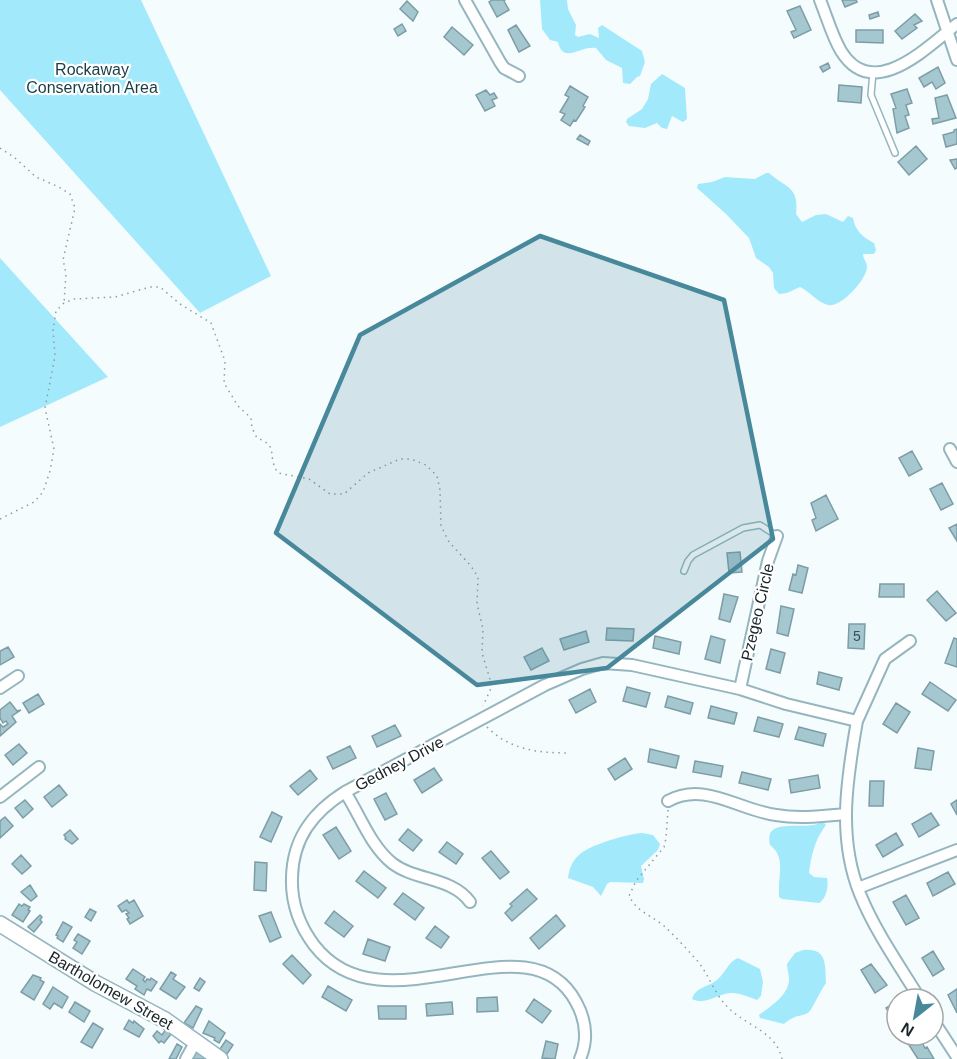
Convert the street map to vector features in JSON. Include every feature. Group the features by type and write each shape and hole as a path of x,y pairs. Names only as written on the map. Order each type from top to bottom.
{"main road":[{"name":"Bartholomew Street","path":"0,924 95,983 165,1020 220,1059"}],"street":[{"path":"465,0 504,68 519,76"},
{"path":"820,0 842,53 857,67 873,72 886,72 901,66 957,24"},
{"path":"937,0 957,60"},
{"path":"951,449 957,462"},
{"name":"Pzegeo Circle","path":"740,689 768,561 777,536"},
{"path":"910,641 885,659 857,721 850,761 846,814 848,849 858,888 872,918 913,987"},
{"name":"Gedney Drive","path":"580,1059 586,1043 581,1012 571,993 550,975 535,969 509,966 409,981 383,981 366,978 330,961 305,933 293,900 292,869 300,839 313,818 327,803 345,792 480,719 545,685 582,669 603,663 632,665 740,689 786,704 857,721"},
{"path":"0,688 18,676"},
{"path":"0,797 39,767"},
{"path":"345,792 372,840 392,863 407,872 464,893 470,903"},
{"path":"668,801 679,796 701,794 778,816 807,817 846,814"},
{"path":"858,888 957,850"},
{"path":"945,1038 957,1057"},
{"path":"186,1059 196,1041"}],"lane":[{"path":"873,72 871,95 895,153"},
{"path":"684,570 693,555 743,528 760,525 777,536"}],"path":[{"path":"0,148 36,177 70,194 75,208 63,260 66,273 64,303"},
{"path":"0,519 34,502 43,492 50,471 54,448 45,408 54,356 52,330 56,311 64,303 74,299 115,297 150,287 160,288 180,304 211,323 225,361 224,383 238,406 251,418 252,428 257,438 267,441 272,448 272,464 278,473 309,479 330,494 344,494 368,473 400,459 411,459 426,465 436,476 440,490 441,526 449,542 471,566 478,578 477,604 483,629 482,653 492,686 480,719 500,739 517,748 544,753 570,753"},
{"path":"668,801 664,847 636,881 629,897 634,906 663,925 695,958 717,997 733,1012 771,1038 781,1052 782,1059"}],"highlighted area":[{"path":"540,236 724,300 773,539 607,668 477,685 276,533 360,335"}],"green space":[{"name":"Rockaway Conservation Area","path":"0,0 141,0 271,276 200,313 0,90"},
{"path":"540,0 567,0 568,9 576,25 575,35 578,37 590,34 599,38 598,28 602,25 642,51 645,62 640,76 630,84 623,83 622,68 606,60 596,48 568,53 560,49 558,42 550,40 542,29"},
{"path":"662,74 685,88 687,119 683,122 672,116 667,129 657,123 645,128 629,126 627,119 642,109 648,99 651,84"},
{"path":"766,173 794,193 796,214 802,222 816,215 826,214 843,222 848,216 853,218 860,233 874,243 876,250 874,254 863,254 867,267 863,278 840,302 833,305 824,304 800,287 779,294 774,288 773,273 769,267 756,258 749,238 697,188 698,184 725,177 755,179"},
{"path":"0,258 108,377 0,427"},
{"path":"820,823 826,825 814,848 809,873 814,877 827,878 825,895 819,903 782,899 779,897 780,861 770,845 769,836 772,830 778,827"},
{"path":"642,833 653,835 660,844 658,850 641,866 643,883 610,882 601,896 593,887 568,878 572,863 583,852 608,841"},
{"path":"803,950 821,954 825,963 826,983 810,1011 784,1024 760,1018 759,1015 778,1000 786,990 789,979 787,964 795,953"},
{"path":"738,958 760,969 763,982 761,996 757,1000 732,993 702,1001 692,999 697,991 715,982"}],"building":[{"path":"505,0 509,10 497,17 489,2"},
{"path":"842,0 856,0 857,2 845,7"},
{"path":"407,1 418,12 413,21 400,9"},
{"path":"800,6 811,30 794,38 791,32 796,30 787,11"},
{"path":"878,12 879,16 870,19 869,15"},
{"path":"915,14 922,21 914,25 917,28 902,39 895,31"},
{"path":"402,24 406,31 398,36 394,29"},
{"path":"516,25 530,46 519,52 508,30"},
{"path":"452,27 473,45 464,55 444,37"},
{"path":"856,30 883,30 883,43 856,42"},
{"path":"828,63 830,68 823,72 820,67"},
{"path":"938,67 945,83 936,89 932,82 924,87 919,78"},
{"path":"839,85 862,87 861,103 838,101"},
{"path":"570,86 588,97 583,106 585,107 570,126 561,120 565,114 560,112 569,97 565,95"},
{"path":"907,89 912,103 906,105 909,115 905,116 909,128 897,133 893,109 896,108 891,94"},
{"path":"486,90 490,95 494,93 497,98 492,100 495,106 485,111 476,95"},
{"path":"947,95 956,118 933,124 932,119 939,118 935,98"},
{"path":"957,129 957,144 946,147 943,135"},
{"path":"580,135 590,141 588,145 577,139"},
{"path":"916,146 927,159 909,175 898,162"},
{"path":"957,159 957,168 955,169 950,160"},
{"path":"912,451 922,469 909,476 899,458"},
{"path":"942,483 953,504 941,510 930,489"},
{"path":"826,495 838,519 816,531 812,520 816,518 811,503"},
{"path":"957,524 957,541 949,528"},
{"path":"740,552 742,572 729,573 727,553"},
{"path":"798,565 808,568 802,593 789,590"},
{"path":"880,584 904,584 904,597 879,597"},
{"path":"937,591 956,613 946,621 927,600"},
{"path":"724,594 738,597 730,622 719,619"},
{"path":"781,606 794,609 788,636 777,633"},
{"path":"849,624 865,624 864,649 848,648"},
{"path":"607,628 634,629 633,641 606,640"},
{"path":"586,631 589,642 564,650 560,639"},
{"path":"655,636 681,642 679,654 653,648"},
{"path":"711,636 725,640 720,663 705,659"},
{"path":"954,638 957,639 957,667 945,663"},
{"path":"8,647 14,657 0,665 0,651"},
{"path":"542,648 549,661 531,670 524,657"},
{"path":"771,649 785,653 780,673 766,669"},
{"path":"819,672 842,678 839,690 817,684"},
{"path":"930,682 956,700 948,711 922,694"},
{"path":"627,687 650,693 646,707 623,701"},
{"path":"590,689 596,702 576,713 569,700"},
{"path":"38,694 44,704 29,713 23,703"},
{"path":"668,696 693,703 690,714 665,707"},
{"path":"10,702 17,711 21,710 12,716 16,722 0,736 0,724 3,727 8,724 6,721 3,723 0,718 0,710"},
{"path":"896,703 910,712 897,733 883,724"},
{"path":"711,706 737,713 734,724 708,718"},
{"path":"758,717 783,724 779,737 754,731"},
{"path":"395,725 401,736 377,747 372,736"},
{"path":"799,727 826,734 823,746 795,739"},
{"path":"19,744 27,753 13,765 5,755"},
{"path":"350,746 356,758 333,769 327,757"},
{"path":"918,748 934,751 931,770 915,768"},
{"path":"650,749 679,756 676,768 648,762"},
{"path":"625,758 632,769 615,780 608,769"},
{"path":"695,761 723,766 721,777 693,772"},
{"path":"434,768 442,780 422,793 414,780"},
{"path":"310,770 317,779 298,795 290,786"},
{"path":"742,772 771,779 768,790 739,783"},
{"path":"818,775 820,788 791,793 789,780"},
{"path":"870,781 884,781 883,806 869,806"},
{"path":"59,785 67,795 52,807 44,797"},
{"path":"386,793 397,814 385,820 374,799"},
{"path":"25,800 33,809 23,818 15,808"},
{"path":"957,800 957,815 951,804"},
{"path":"272,812 282,817 271,842 260,837"},
{"path":"931,813 939,825 919,837 912,824"},
{"path":"5,817 13,826 0,838 0,821"},
{"path":"336,827 351,851 339,859 323,835"},
{"path":"408,829 422,840 413,851 399,840"},
{"path":"70,830 78,839 72,844 65,839 64,835"},
{"path":"896,833 903,845 883,857 876,845"},
{"path":"447,842 463,854 456,864 439,852"},
{"path":"491,851 509,872 500,879 482,858"},
{"path":"21,855 31,866 22,874 12,864"},
{"path":"255,862 267,863 266,891 254,890"},
{"path":"364,871 386,888 378,898 356,881"},
{"path":"948,872 955,884 933,896 927,883"},
{"path":"30,885 37,896 31,901 21,892"},
{"path":"527,889 537,899 512,921 505,913 512,906 510,904"},
{"path":"403,893 424,908 415,920 394,904"},
{"path":"906,895 919,918 906,925 893,902"},
{"path":"127,900 129,903 134,900 143,916 130,924 126,914 129,913 126,910 122,912 118,906"},
{"path":"19,904 30,907 23,922 12,915"},
{"path":"90,909 96,912 91,921 85,917"},
{"path":"334,911 353,926 344,937 325,923"},
{"path":"271,912 281,937 270,942 259,916"},
{"path":"40,915 42,922 34,932 28,927"},
{"path":"556,915 565,926 539,949 530,938"},
{"path":"63,922 72,927 63,942 56,935"},
{"path":"435,926 449,937 441,948 426,938"},
{"path":"78,934 90,941 82,954 73,948"},
{"path":"368,939 390,947 385,961 363,954"},
{"path":"933,951 944,969 933,976 922,958"},
{"path":"292,955 311,975 303,984 283,964"},
{"path":"871,964 887,985 875,993 861,970"},
{"path":"133,969 145,977 143,980 145,982 151,978 157,982 151,991 147,989 144,995 135,989 137,986 126,979"},
{"path":"171,972 176,975 173,979 185,987 176,999 160,989"},
{"path":"33,975 44,982 34,1000 21,992"},
{"path":"200,978 205,982 199,991 194,988"},
{"path":"328,986 352,1000 346,1011 322,997"},
{"path":"53,987 68,997 62,1008 54,1003 50,1009 43,1004"},
{"path":"957,989 957,1013 948,995"},
{"path":"497,997 498,1011 477,1012 477,998"},
{"path":"534,999 551,1011 542,1023 526,1011"},
{"path":"75,1002 90,1011 84,1022 69,1012"},
{"path":"452,1002 453,1014 427,1016 426,1004"},
{"path":"196,1006 202,1009 193,1028 184,1023"},
{"path":"378,1006 406,1006 406,1019 379,1019"},
{"path":"129,1020 144,1029 139,1037 124,1029"},
{"path":"209,1021 225,1033 219,1043 214,1040 215,1038 203,1033"},
{"path":"93,1023 103,1029 92,1048 81,1042"},
{"path":"166,1029 171,1034 164,1043 161,1041 159,1043 153,1036 157,1031 162,1035"},
{"path":"226,1040 233,1045 227,1054 220,1049"},
{"path":"546,1041 558,1044 555,1059 542,1058"},
{"path":"177,1044 182,1047 176,1059 169,1059"},
{"path":"910,1047 927,1047 934,1059 918,1059"},
{"path":"196,1051 205,1056 204,1059 192,1059"}]}
